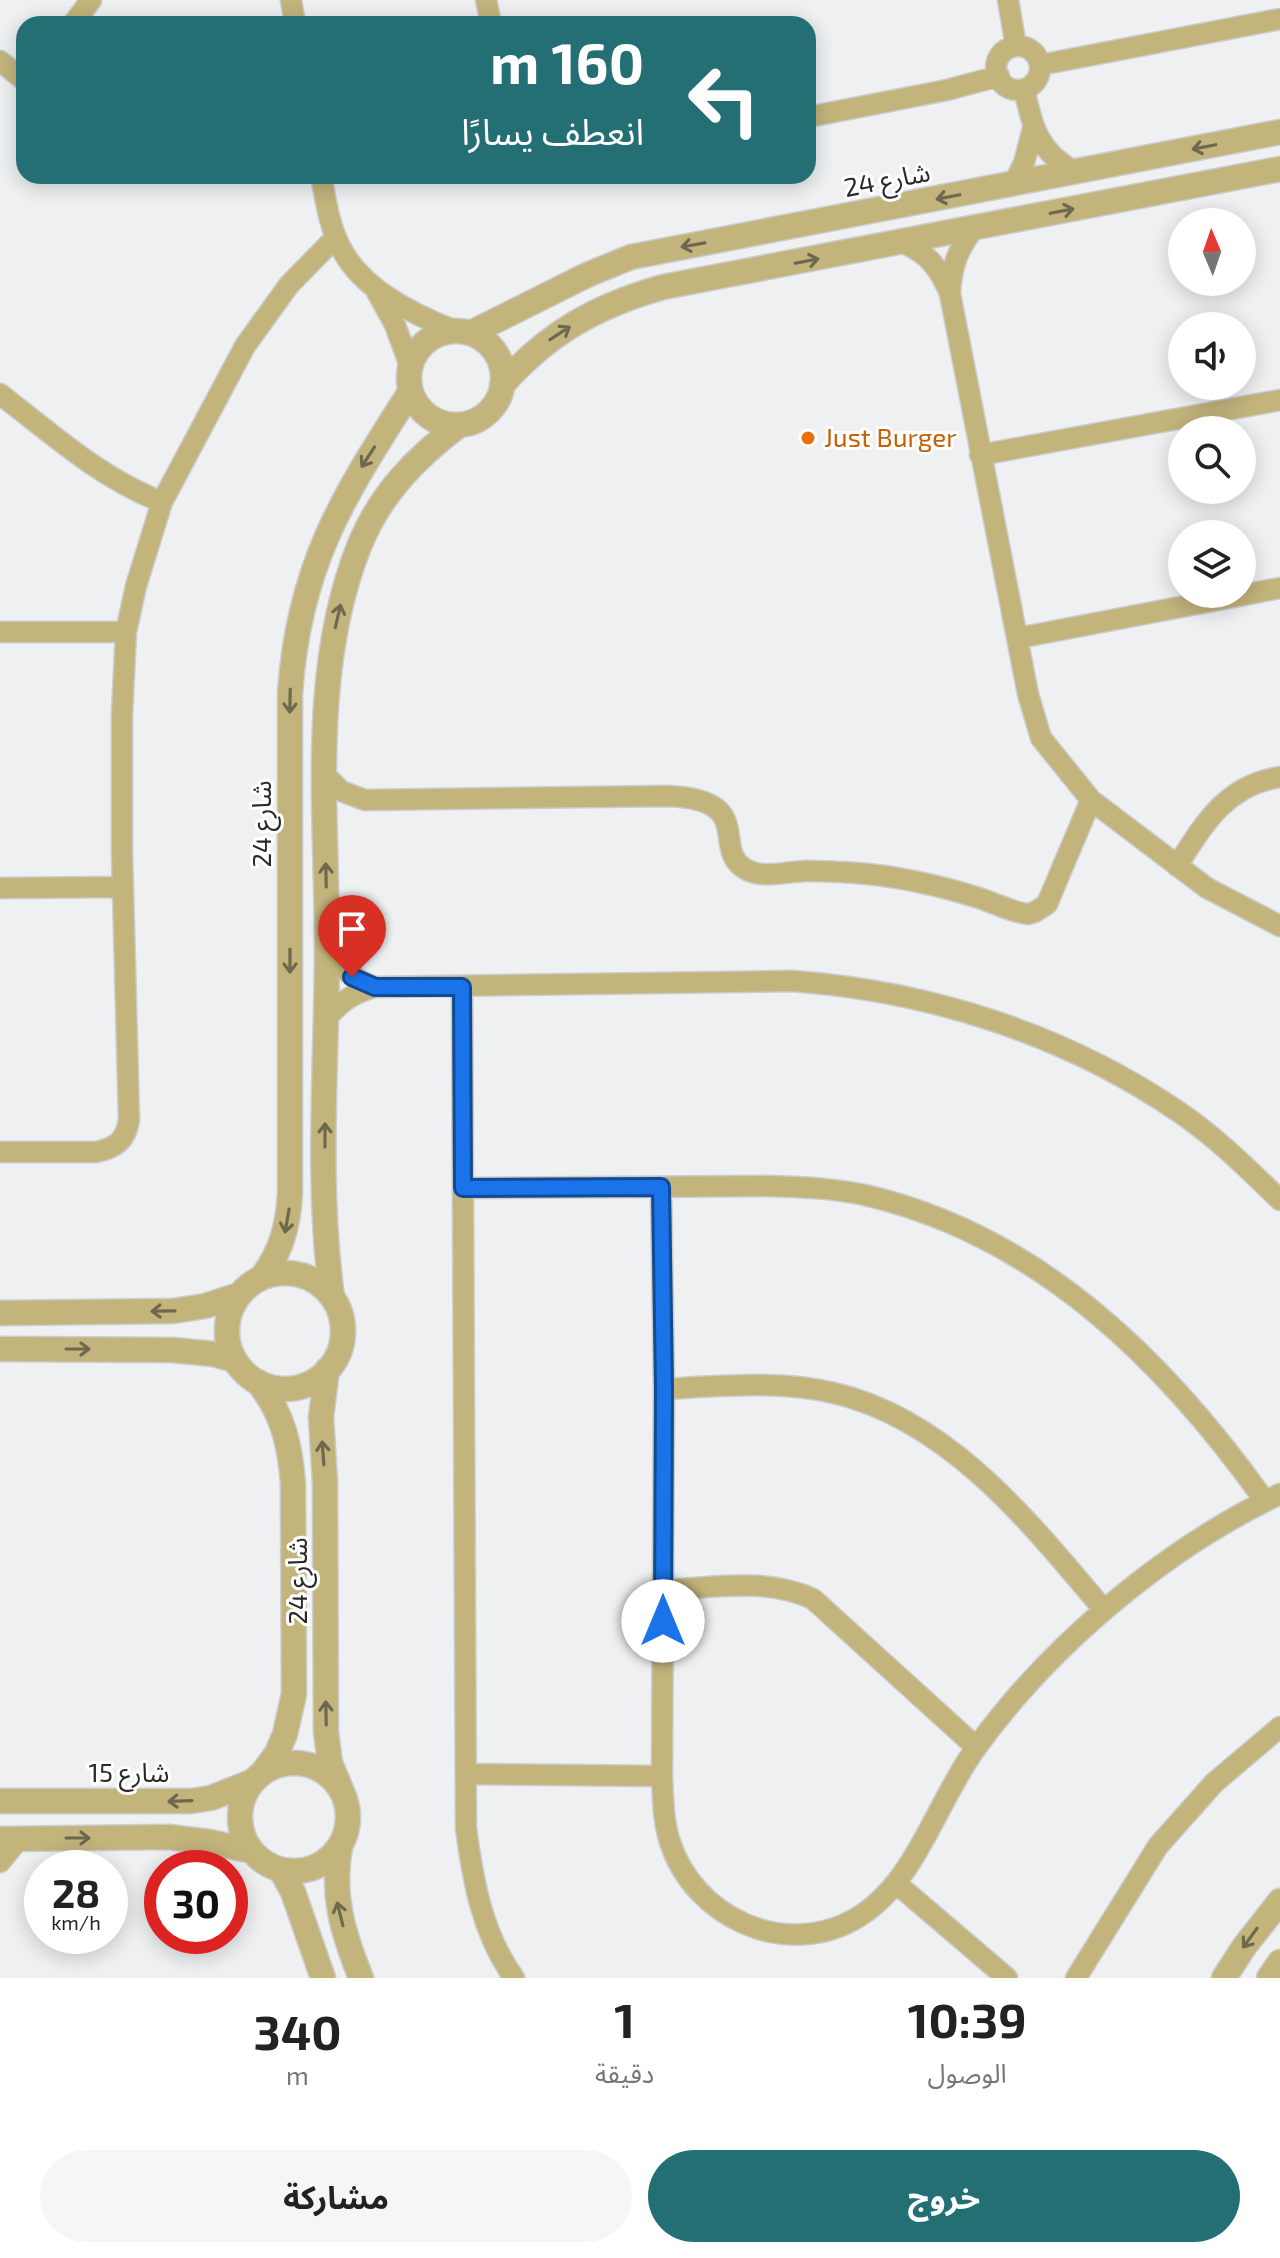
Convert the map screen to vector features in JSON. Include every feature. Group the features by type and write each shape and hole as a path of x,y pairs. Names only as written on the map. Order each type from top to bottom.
{"street":[{"path":"1008,0 1016,46"},
{"path":"1040,65 1280,19"},
{"path":"1016,46 1033,51 1040,65 1038,77 1024,89 1012,88 999,76 998,59 1006,50 1016,46"},
{"path":"0,61 16,74"},
{"path":"816,115 947,90 999,76"},
{"path":"1024,89 1033,128 1055,158 1075,172"},
{"path":"1013,185 1028,151 1033,128"},
{"name":"شارع 24","path":"464,332 631,257 1280,132"},
{"path":"373,285 395,325 410,366 410,392 424,413 447,424 459,425 474,421 488,412 497,400 502,385 527,357 583,318 629,297 663,287 1280,169"},
{"path":"323,184 336,237 347,259 373,285 405,308 464,332 493,348 499,359 502,385"},
{"path":"974,228 958,252 950,294 1028,694 1041,738 1091,800 1207,888 1280,926"},
{"path":"0,1152 109,1150 127,1132 122,714 126,632 144,556 162,502 245,346 289,285 336,237"},
{"path":"903,243 928,256 950,294"},
{"path":"410,366 416,351 427,340 441,333 464,332"},
{"name":"شارع 24","path":"261,1278 274,1262 281,1246 290,1203 290,693 296,635 309,578 331,523 359,471 410,392"},
{"path":"0,394 99,471 130,489 162,502"},
{"path":"980,455 1280,400"},
{"path":"332,1297 325,1234 325,775 327,692 332,648 341,603 360,545 381,504 405,472 430,447 459,425"},
{"path":"1018,638 1280,588"},
{"path":"0,632 126,632"},
{"path":"325,775 341,791 365,800 668,796 692,799 711,805 723,815 729,828 735,860 749,872 816,871 876,875 947,888 1028,914 1047,904 1091,800"},
{"path":"1177,866 1208,817 1222,804 1255,784 1280,777"},
{"path":"0,888 123,887"},
{"path":"327,947 342,968 363,983 375,987 792,981 836,985 940,1005 1032,1035 1136,1085 1181,1113 1223,1146 1280,1200"},
{"path":"325,1021 352,995 375,987"},
{"path":"462,987 466,1828 473,1882 487,1927 514,1978"},
{"path":"463,1188 661,1187 816,1188 866,1195 914,1208 982,1235 1049,1275 1126,1341 1272,1497 1229,1520 1161,1564 1104,1610 1030,1684 976,1747 897,1884 855,1919 826,1930 795,1936 764,1932 735,1921 707,1901 685,1874 670,1843 662,1776 664,1389 661,1187"},
{"path":"0,1313 173,1311 205,1306 239,1295 261,1278 280,1273 300,1275 318,1283 332,1297 339,1311 343,1326 342,1343 336,1358 315,1380 287,1389 258,1382 235,1360 228,1344 227,1327 239,1295"},
{"path":"0,1349 173,1350 213,1354 235,1360"},
{"name":"شارع 24","path":"327,1370 321,1417 325,1483 326,1732 330,1763 341,1789"},
{"name":"شارع 24","path":"258,1382 283,1424 291,1452 294,1694 285,1734 277,1753 259,1777"},
{"path":"664,1389 747,1385 790,1387 835,1393 898,1418 957,1455 993,1486 1027,1520 1104,1610"},
{"path":"663,1590 774,1586 794,1590 813,1599 976,1747"},
{"path":"1076,1978 1158,1846 1214,1783 1280,1727"},
{"path":"284,1764 306,1764 326,1773 341,1789 347,1803 347,1833 329,1859 316,1867 300,1871 281,1870 266,1864 252,1851 241,1828 240,1816 242,1803 259,1777 284,1764"},
{"path":"467,1774 662,1776"},
{"name":"شارع 15","path":"0,1801 191,1801 220,1795 259,1777"},
{"path":"0,1862 10,1838 169,1837 252,1851"},
{"path":"340,1847 335,1880 336,1898 361,1978"},
{"path":"281,1870 293,1892 323,1978"},
{"path":"897,1884 1007,1978"},
{"path":"1224,1978 1280,1901"},
{"path":"1269,1978 1280,1962"}],"place":[{"name":"Just Burger","path":"808,438"}],"route":[{"path":"352,977 375,987 462,987 463,1188 661,1187 663,1621"}]}
